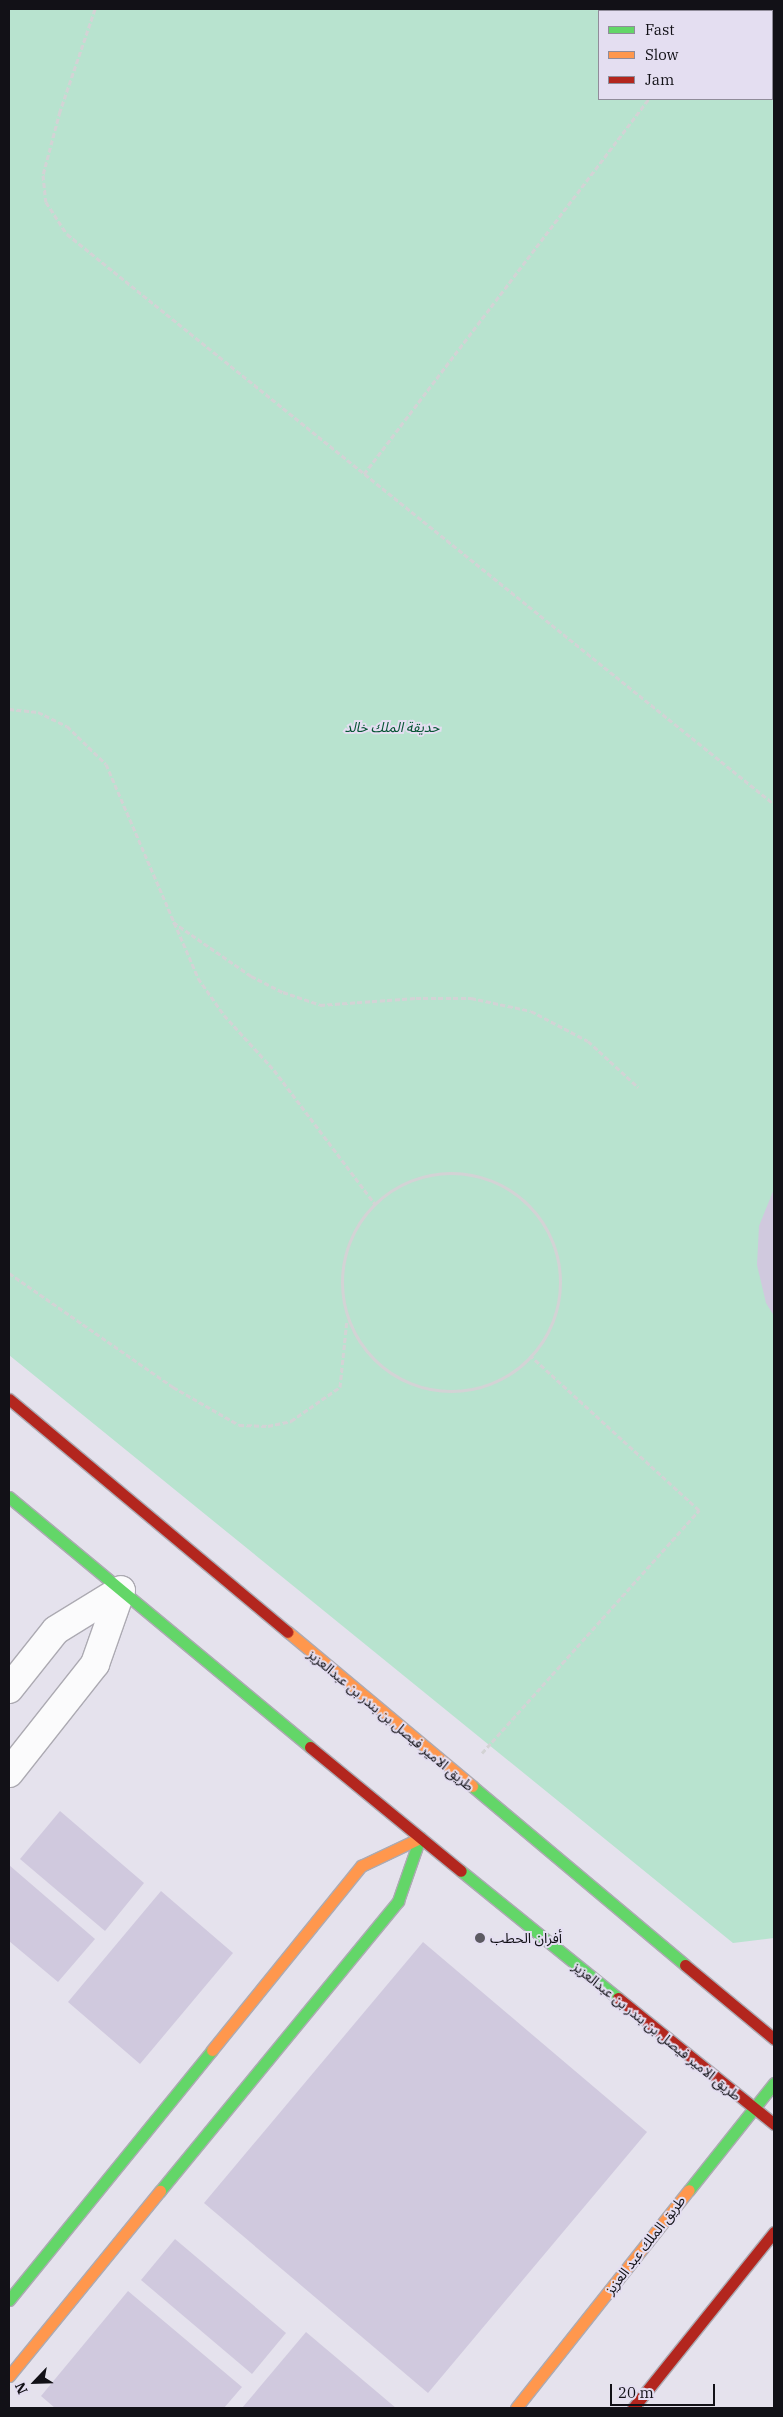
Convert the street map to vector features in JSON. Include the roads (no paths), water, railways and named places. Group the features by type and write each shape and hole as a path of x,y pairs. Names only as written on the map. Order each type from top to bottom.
{"main road":[{"name":"طريق الامير فيصل بن بندر بن عبدالعزيز","path":"9,1399 774,2039"},
{"name":"طريق الامير فيصل بن بندر بن عبدالعزيز","path":"9,1497 420,1838 774,2124"},
{"path":"9,2300 361,1866 420,1838"},
{"path":"9,2376 398,1901 420,1838"},
{"name":"طريق الملك عبد العزيز","path":"516,2408 774,2083"},
{"path":"633,2408 774,2232"}],"street":[{"path":"9,1689 56,1630 121,1590"},
{"path":"9,1773 95,1664 121,1590"}],"place":[{"name":"أفران الحطب","path":"480,1938"}],"park label":[{"name":"حديقة الملك خالد","path":"392,727"}]}
